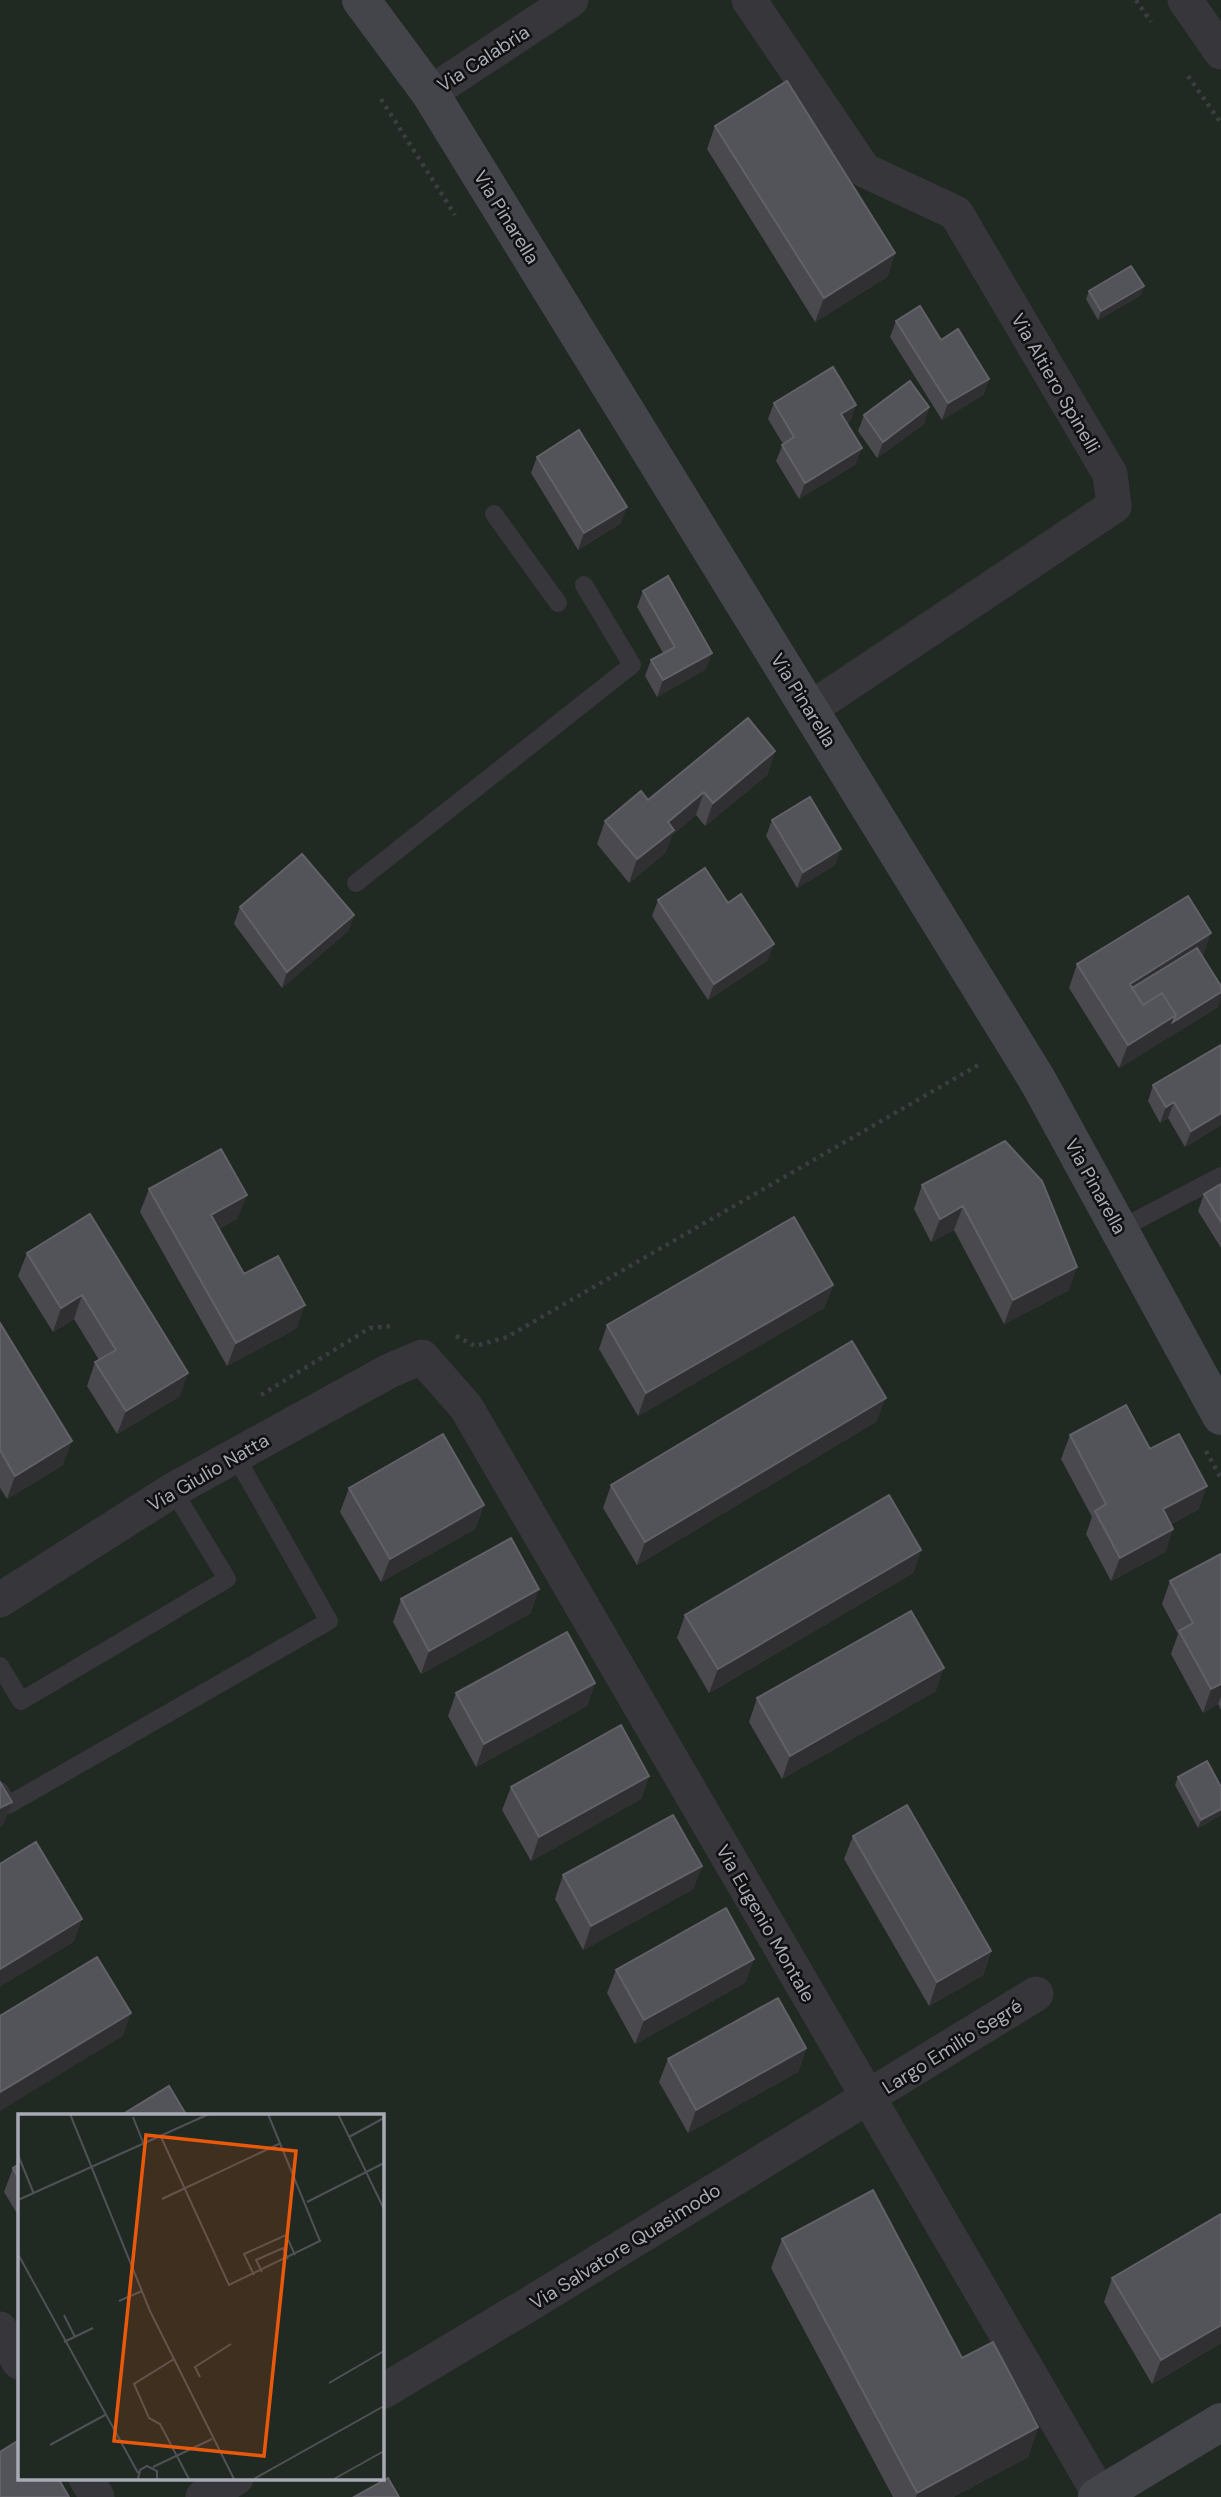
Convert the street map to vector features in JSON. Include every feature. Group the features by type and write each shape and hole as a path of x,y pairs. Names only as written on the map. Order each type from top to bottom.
{"street":[{"name":"Via Pinarella","path":"361,0 430,93 1016,1043 1221,1416"},
{"name":"Via Calabria","path":"430,93 571,0"},
{"name":"Via Altiero Spinelli","path":"749,0 864,170 956,213 1110,474 1114,506 810,709"},
{"path":"1185,0 1221,52"},
{"name":"Via Giulio Natta","path":"0,1600 173,1490 388,1371 422,1357"},
{"name":"Via Eugenio Montale","path":"422,1357 466,1407 1099,2496"},
{"name":"Largo Emilio Segré","path":"868,2098 1036,1994"},
{"name":"Via Salvatore Quasimodo","path":"383,2391 868,2098"},
{"path":"0,2329 18,2360"},
{"path":"1099,2496 1221,2422"},
{"path":"87,2480 97,2497"},
{"path":"203,2497 233,2480"}],"lane":[{"path":"494,514 558,603"},
{"path":"356,883 632,665 584,585"},
{"path":"1119,1229 1221,1176"},
{"path":"0,1791 8,1805 329,1621 235,1455"},
{"path":"0,1666 21,1701 227,1579 173,1490"}],"path":[{"path":"455,1336 475,1346 507,1337 1016,1043"},
{"path":"250,1401 370,1328 405,1324"}],"shaded area":[{"path":"0,0 1221,0 1221,2497 0,2497"}],"building":[{"path":"787,81 895,253 824,298 715,126"},
{"path":"1131,266 1144,286 1101,311 1089,291"},
{"path":"920,306 941,340 958,329 989,379 948,403 896,321"},
{"path":"833,367 856,405 841,414 862,448 805,483 782,445 794,437 774,403"},
{"path":"910,381 929,407 883,442 864,415"},
{"path":"579,430 627,507 584,533 537,457"},
{"path":"668,576 712,653 663,680 651,660 675,647 643,591"},
{"path":"748,718 775,751 713,803 704,792 668,822 674,830 637,859 605,821 641,791 648,800"},
{"path":"810,797 841,849 803,872 772,820"},
{"path":"302,854 354,915 287,972 240,907"},
{"path":"705,868 728,903 741,894 774,944 714,984 658,900"},
{"path":"1188,896 1211,933 1130,984 1143,1005 1162,993 1176,1015 1128,1045 1077,964"},
{"path":"1197,948 1221,986 1221,992 1173,1022 1176,1015 1162,993 1143,1005 1132,988"},
{"path":"1221,1045 1221,1113 1191,1131 1174,1102 1166,1107 1153,1085"},
{"path":"1005,1141 1042,1181 1077,1267 1013,1300 963,1206 940,1219 922,1185"},
{"path":"221,1149 247,1195 211,1215 244,1274 278,1256 305,1305 236,1343 149,1189"},
{"path":"1221,1184 1221,1222 1204,1194"},
{"path":"90,1214 188,1373 126,1411 95,1362 116,1350 82,1295 61,1308 27,1253"},
{"path":"794,1217 833,1285 646,1393 607,1325"},
{"path":"0,1323 72,1441 15,1476 0,1450"},
{"path":"852,1341 886,1398 645,1542 611,1485"},
{"path":"1126,1405 1150,1449 1179,1434 1207,1486 1163,1509 1173,1529 1120,1558 1095,1511 1106,1504 1070,1435"},
{"path":"443,1434 484,1505 390,1559 349,1488"},
{"path":"889,1495 921,1550 718,1669 685,1615"},
{"path":"511,1538 539,1589 429,1651 401,1599"},
{"path":"1221,1554 1221,1684 1211,1689 1179,1631 1193,1623 1170,1581"},
{"path":"911,1611 944,1668 790,1756 757,1698"},
{"path":"567,1632 595,1683 484,1744 456,1693"},
{"path":"621,1725 649,1776 539,1837 511,1787"},
{"path":"1207,1761 1221,1787 1221,1809 1201,1820 1178,1777"},
{"path":"0,1782 12,1802 0,1808"},
{"path":"907,1805 991,1951 937,1982 853,1836"},
{"path":"673,1815 702,1866 591,1926 563,1875"},
{"path":"36,1842 82,1919 0,1969 0,1864"},
{"path":"726,1908 754,1959 644,2020 616,1970"},
{"path":"97,1957 131,2013 0,2092 0,2016"},
{"path":"778,1998 806,2048 696,2110 668,2059"},
{"path":"169,2086 186,2114 123,2114"},
{"path":"18,2165 18,2177 13,2168"},
{"path":"873,2190 962,2358 993,2342 1038,2427 917,2493 782,2239"},
{"path":"1221,2214 1221,2325 1161,2360 1112,2278"},
{"path":"18,2441 18,2480 59,2480 69,2497 0,2497 0,2452"},
{"path":"388,2478 399,2497 354,2497"}]}
